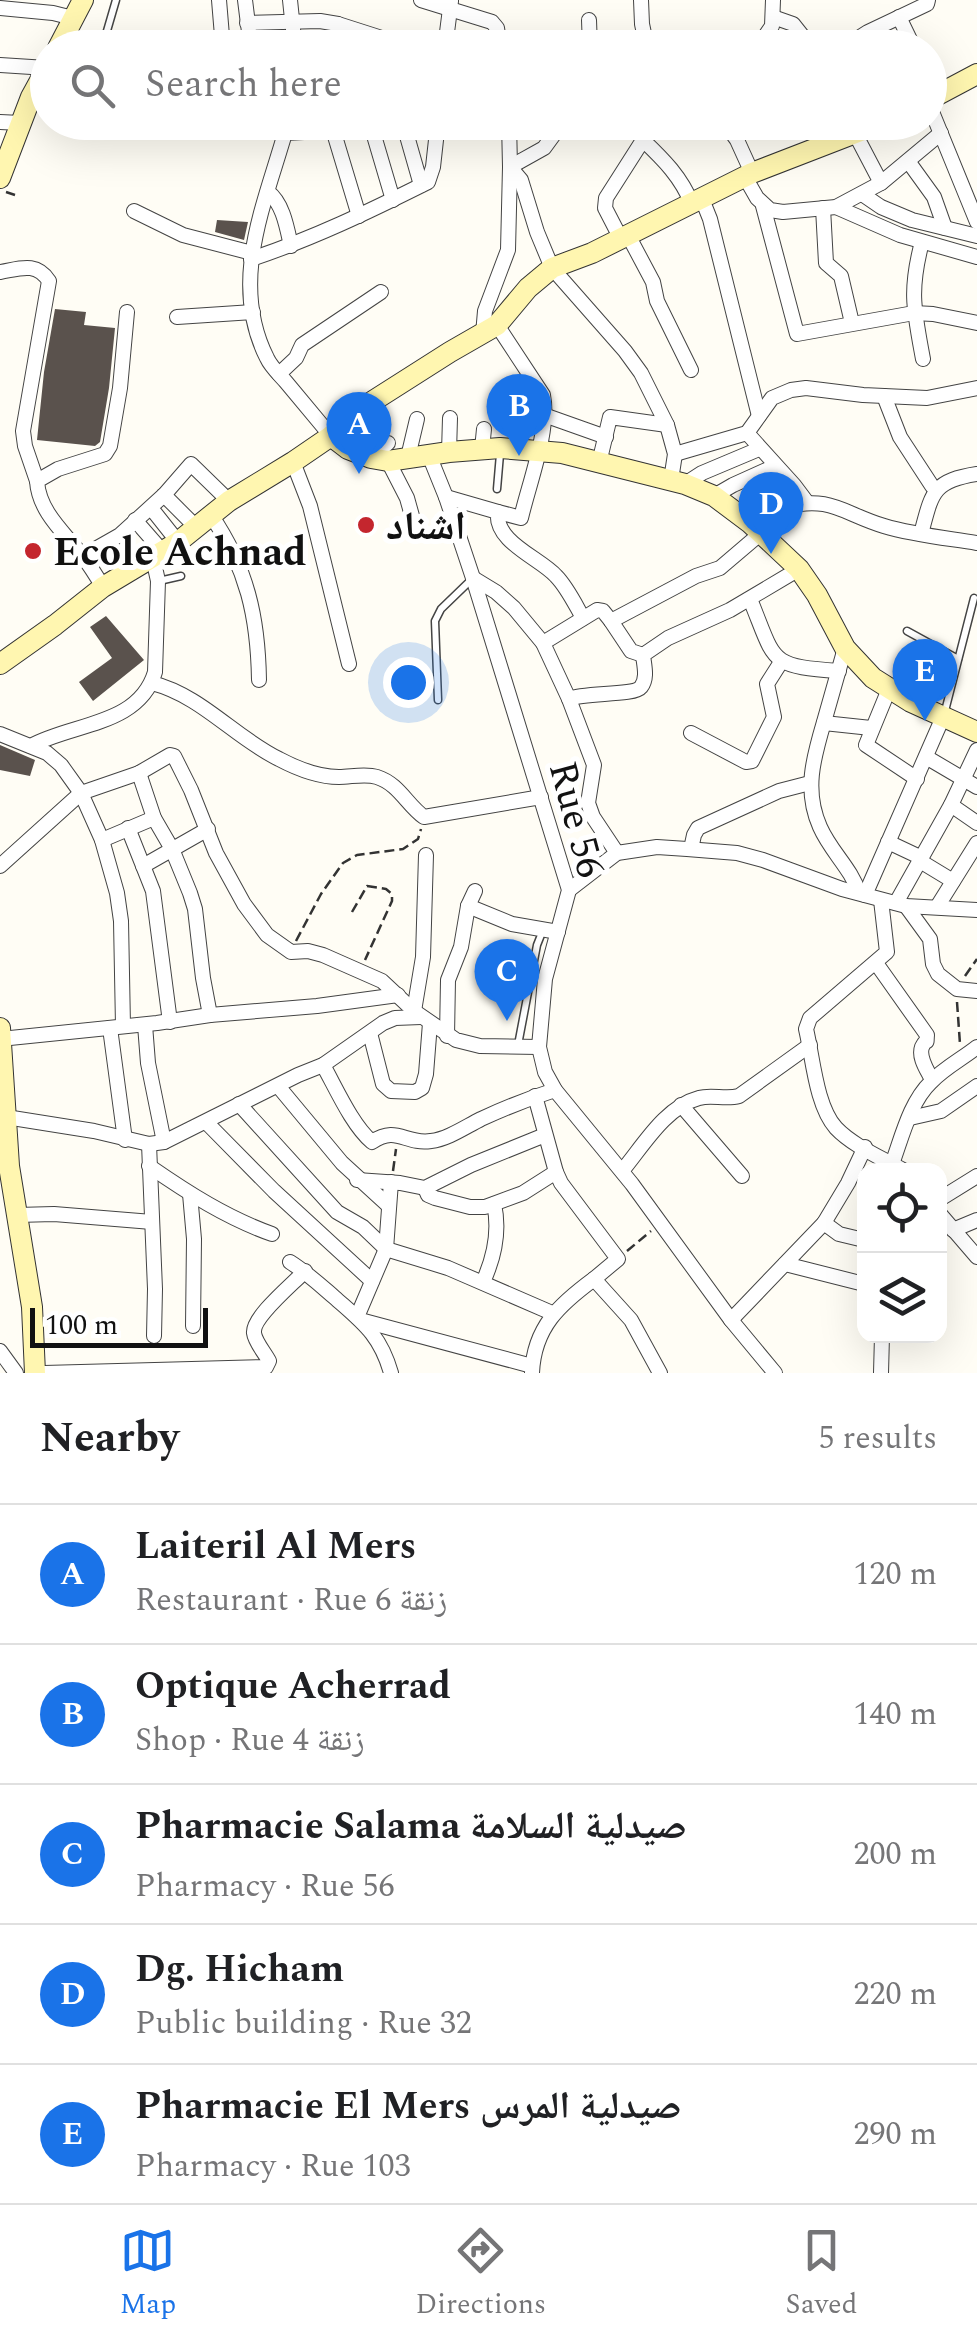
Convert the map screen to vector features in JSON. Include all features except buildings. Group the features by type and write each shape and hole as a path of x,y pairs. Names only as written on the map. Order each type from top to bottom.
{"street":[{"path":"219,0 222,30"},
{"path":"244,0 248,30"},
{"path":"290,0 293,30"},
{"path":"421,0 450,4 492,22 496,30"},
{"path":"642,0 643,30"},
{"path":"769,30 774,0"},
{"path":"872,30 927,4 928,0"},
{"path":"447,30 450,4"},
{"path":"0,8 66,8"},
{"path":"773,17 793,24 798,30"},
{"path":"899,17 905,30"},
{"path":"590,20 590,30"},
{"path":"247,23 320,21 352,30"},
{"path":"338,24 339,30"},
{"path":"0,65 30,66"},
{"path":"947,88 977,74"},
{"path":"0,178 10,122"},
{"path":"280,140 252,256 249,286 253,312 268,361 331,436 348,449 406,454 506,443 678,482 714,496 799,568 856,662 888,689 977,732"},
{"path":"336,140 359,216"},
{"path":"375,140 392,200"},
{"path":"408,140 421,185"},
{"path":"134,211 183,235 252,256 292,246 428,182 436,140"},
{"path":"509,140 508,250 483,320 543,395 544,415"},
{"path":"510,166 544,148 550,140"},
{"path":"691,370 657,300 653,282 605,208 606,198 643,140 672,169 710,219 759,416"},
{"path":"738,140 757,198 770,210 783,212 829,208 862,194 934,140"},
{"path":"0,664 103,587 165,551 228,501 331,436 373,401 490,330 552,268 592,253 825,140"},
{"path":"858,140 880,183"},
{"path":"944,140 977,222"},
{"path":"908,161 934,197 945,228"},
{"path":"510,166 521,180 552,268 641,373 666,425 678,482"},
{"path":"268,192 274,196 292,246"},
{"path":"862,194 912,220 977,236"},
{"path":"764,206 798,334 914,312 977,323"},
{"path":"829,208 900,235 977,257"},
{"path":"829,208 826,262 841,276 852,323"},
{"path":"922,242 913,284 923,358"},
{"path":"0,272 28,267 43,273 49,281 22,431 47,512 103,587"},
{"path":"279,374 296,358 302,345 381,292"},
{"path":"37,480 105,454 110,446 120,388 126,312"},
{"path":"177,317 253,312"},
{"path":"675,454 747,433 772,398 791,390 927,398 975,389 977,406"},
{"path":"884,396 906,448 937,489"},
{"path":"544,415 606,437"},
{"path":"506,443 544,415"},
{"path":"598,463 610,416 666,425"},
{"path":"406,454 450,418"},
{"path":"414,523 407,498 406,454 417,419"},
{"path":"747,433 806,502"},
{"path":"506,443 520,518 510,539"},
{"path":"678,482 759,449"},
{"name":"Rue 56","path":"406,454 446,497 569,890 551,931 539,1046 541,1062 554,1090 622,1171 774,1373"},
{"path":"293,462 310,506 349,664"},
{"path":"83,556 120,535 190,464 228,501"},
{"path":"714,496 775,466"},
{"path":"920,534 937,489 948,480 977,474"},
{"path":"164,494 225,535 245,578 259,680"},
{"path":"446,497 520,518"},
{"path":"611,621 696,576 720,568 756,528 761,514 806,502 831,505 920,534 977,542"},
{"path":"498,512 499,526 559,578 583,618"},
{"path":"32,746 45,738 114,718 152,683 158,581 165,551 156,513"},
{"path":"135,520 165,551"},
{"path":"643,655 668,638 750,599 799,568"},
{"path":"473,578 514,608 543,643 594,765 588,804 616,853"},
{"path":"750,599 772,653 781,662 794,668 838,671"},
{"path":"543,643 600,610 631,651 643,655"},
{"path":"845,648 810,783 818,824 862,894"},
{"path":"569,698 595,692 634,692 642,687 646,676 643,655"},
{"path":"691,733 752,762 774,717 767,684 781,662"},
{"path":"152,683 194,701 275,758 299,769 334,777 373,775 384,779 424,818 541,798"},
{"path":"888,689 866,746 916,779"},
{"path":"862,894 943,717"},
{"path":"824,723 871,728"},
{"path":"0,734 47,753 60,765 81,793 102,840 121,920 117,1027 125,1140"},
{"path":"890,1163 842,1133 828,1118 806,1030 810,1018 887,951 894,903 951,805 971,784 977,750"},
{"path":"0,866 81,793 140,773 174,756 216,853 252,917 267,935 291,952 316,953 382,982 448,1036 468,1044 539,1046"},
{"path":"926,758 971,784"},
{"path":"140,773 154,818 172,849 195,909 210,1015"},
{"path":"691,849 698,828 779,791 810,783"},
{"path":"951,805 977,824"},
{"path":"102,840 154,818"},
{"path":"128,828 153,891 170,1022"},
{"path":"143,866 208,830"},
{"path":"888,842 953,881"},
{"path":"937,908 977,843"},
{"path":"569,890 616,853 657,847 750,856 894,903 977,910"},
{"path":"370,1033 383,1084 391,1090 415,1092 422,1088 426,1074 422,1017 426,856"},
{"path":"448,1036 448,980 475,891"},
{"path":"894,903 930,939 936,970 957,989 977,991"},
{"path":"468,906 512,924 551,931"},
{"path":"876,963 927,1034 921,1055 932,1080"},
{"path":"0,1040 398,994"},
{"path":"6,1117 156,1143 324,1065 382,1023 395,1018 422,1017"},
{"path":"145,1025 156,1143 149,1166 154,1336"},
{"path":"0,1028 9,1166 32,1307 35,1373"},
{"path":"622,1171 668,1115 681,1105 712,1096 739,1096 810,1044"},
{"path":"901,1163 910,1118 924,1089 977,1047"},
{"path":"324,1065 367,1139 373,1141 382,1135 398,1134 416,1140 438,1140 554,1090"},
{"path":"278,1086 357,1180 389,1206"},
{"path":"910,1118 941,1111 977,1086"},
{"path":"361,1319 532,1370 552,1313 618,1259 572,1200 556,1172 535,1096"},
{"path":"239,1104 340,1214 362,1227 386,1250 448,1268 552,1313"},
{"path":"681,1105 742,1176"},
{"path":"206,1122 372,1281"},
{"path":"357,1180 425,1188 545,1135"},
{"path":"731,1320 824,1223 848,1184 864,1147"},
{"path":"149,1166 225,1214 272,1234"},
{"path":"425,1188 428,1195 480,1208 523,1192 556,1172"},
{"path":"947,1195 977,1176"},
{"path":"361,1319 386,1250 391,1182"},
{"path":"190,1194 194,1326"},
{"path":"483,1282 496,1235 494,1204"},
{"path":"17,1215 152,1222"},
{"path":"953,1230 977,1220"},
{"path":"824,1223 839,1234 857,1238"},
{"path":"947,1223 977,1258"},
{"path":"290,1262 361,1319 385,1355 391,1373"},
{"path":"785,1264 857,1282"},
{"path":"44,1373 189,1372 268,1366 255,1336 255,1325 305,1272"},
{"path":"594,1279 631,1320 660,1373"},
{"path":"881,1373 882,1343"},
{"path":"0,1352 16,1373"}],"lane":[{"path":"107,30 116,0"},
{"path":"498,489 506,443"},
{"path":"158,581 181,576"},
{"path":"438,700 435,621 440,610 473,578"},
{"path":"943,717 974,598"},
{"path":"907,631 958,659"},
{"path":"518,1046 537,945 551,931"}],"path":[{"path":"291,952 321,894 343,863 357,855 402,849 418,839 424,818"},
{"path":"352,912 367,886 392,894 361,971"},
{"path":"961,1060 957,989 977,959"},
{"path":"391,1182 398,1134"},
{"path":"618,1259 660,1224"}],"place":[{"name":"Optique Acherrad","path":"519,456"},
{"name":"Laiteril Al Mers","path":"359,474"},
{"name":"اشناد","path":"366,525"},
{"name":"Ecole Achnad","path":"33,551"},
{"name":"Dg. Hicham","path":"771,554"},
{"name":"Pharmacie El Mers صيدلية المرس","path":"925,721"},
{"name":"Pharmacie Salama صيدلية السلامة","path":"507,1021"}]}
